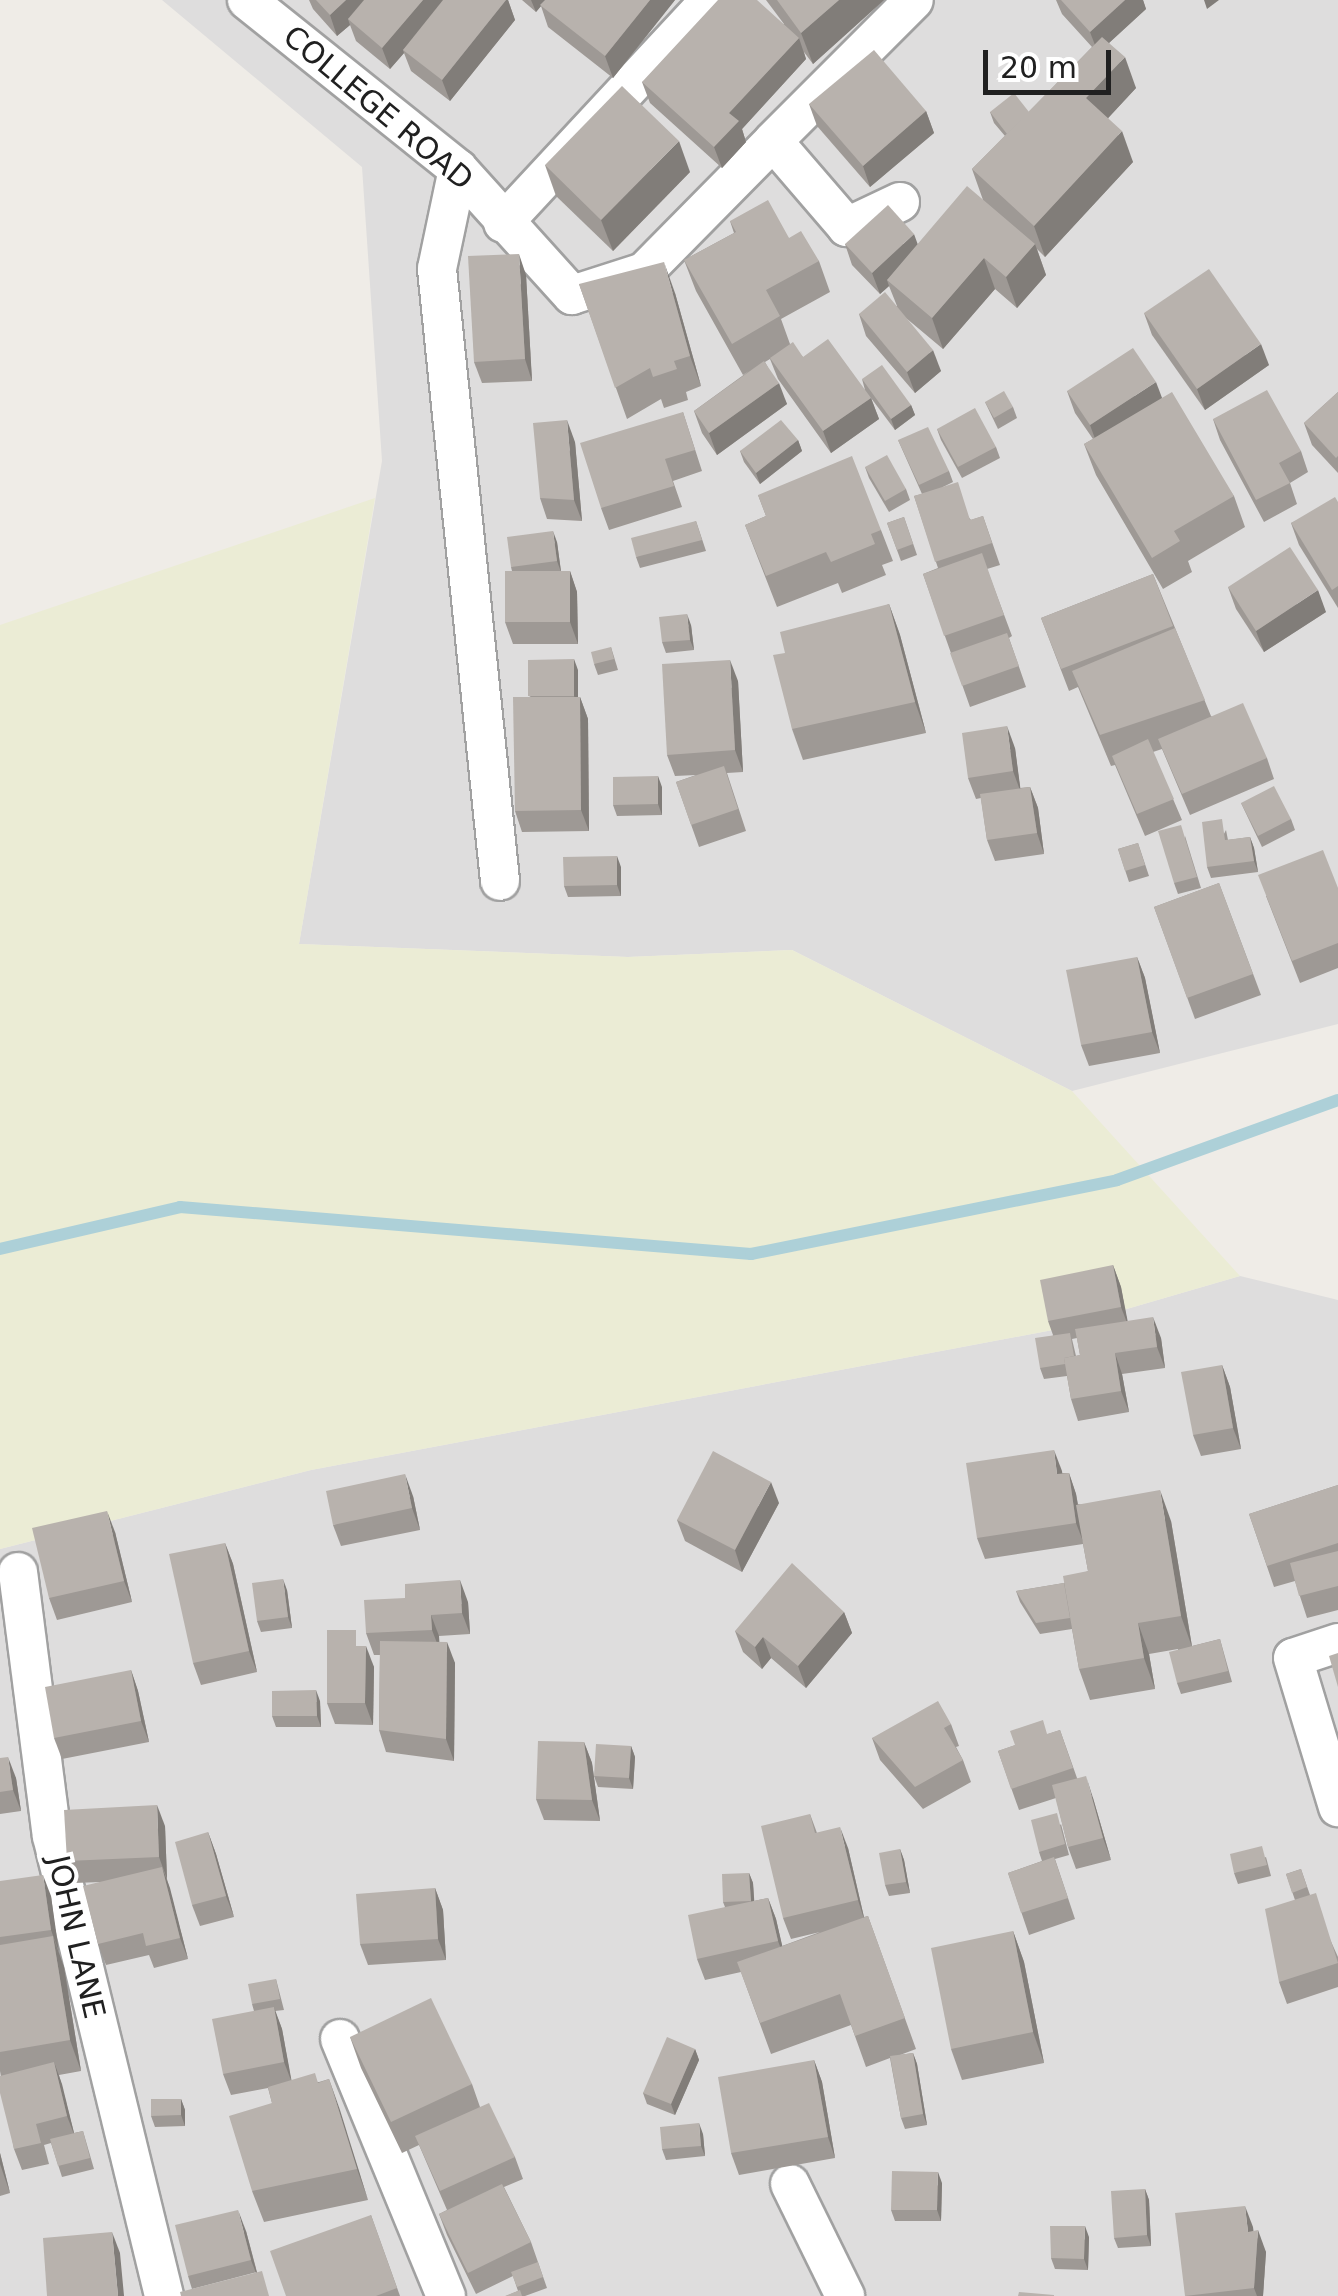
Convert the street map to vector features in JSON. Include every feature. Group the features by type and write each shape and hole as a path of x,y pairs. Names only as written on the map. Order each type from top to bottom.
{"street":[{"name":"COLLEGE ROAD","path":"247,0 458,169 572,295 644,272 773,141"},
{"path":"503,223 710,0"},
{"path":"900,202 848,227 773,141 914,0"},
{"path":"458,169 437,269 500,881"},
{"name":"JOHN LANE","path":"18,1572 52,1836 164,2296"},
{"path":"1338,1643 1293,1658 1338,1807"},
{"path":"340,2039 446,2296"},
{"path":"790,2184 845,2296"}],"shaded area":[{"path":"162,0 1338,0 1338,1024 1072,1091 792,950 628,957 299,944 382,461 362,167"},
{"path":"1240,1276 1338,1300 1338,2296 0,2296 0,1549 311,1470 1058,1329"}],"green space":[{"path":"375,498 299,944 628,957 792,950 1072,1091 1240,1276 1058,1329 311,1470 0,1549 0,625"}],"building":[{"path":"316,0 346,0 330,15"},
{"path":"364,0 423,0 382,48 348,19"},
{"path":"443,0 506,0 442,80 403,50"},
{"path":"545,0 650,0 605,56 540,5"},
{"path":"718,0 757,0 799,38 729,113 739,121 714,147 642,82"},
{"path":"777,0 839,0 801,33"},
{"path":"1061,0 1125,0 1090,32"},
{"path":"1102,37 1125,57 1086,98 1122,131 1034,226 972,169"},
{"path":"874,50 926,111 863,166 809,104"},
{"path":"622,86 679,141 601,220 545,165"},
{"path":"1014,93 1029,112 1007,134 990,112"},
{"path":"967,186 1035,244 1006,277 984,258 932,318 887,280"},
{"path":"768,200 789,238 801,231 819,261 766,290 780,316 732,344 684,260 736,232 730,221"},
{"path":"888,205 914,234 872,273 845,244"},
{"path":"519,254 525,359 474,362 468,256"},
{"path":"664,262 690,356 674,361 677,369 653,377 650,368 615,388 579,284"},
{"path":"1209,269 1261,344 1197,389 1144,313"},
{"path":"885,292 933,350 907,372 859,314"},
{"path":"828,339 871,398 823,431 770,358 793,342 803,357"},
{"path":"1133,348 1156,382 1090,425 1067,391"},
{"path":"764,361 779,383 709,433 694,411"},
{"path":"882,365 911,405 891,419 862,379"},
{"path":"1267,390 1301,451 1279,463 1290,483 1256,500 1213,419"},
{"path":"1004,391 1013,407 994,418 985,402"},
{"path":"1172,392 1234,496 1174,531 1180,541 1152,558 1084,444"},
{"path":"1338,392 1338,456 1336,458 1304,423"},
{"path":"975,408 996,447 958,467 937,429"},
{"path":"683,412 695,450 665,459 674,486 601,508 580,443"},
{"path":"567,420 574,500 540,498 533,423"},
{"path":"781,420 798,440 756,473 740,451"},
{"path":"928,427 949,471 919,485 898,440"},
{"path":"887,455 906,489 885,501 865,467"},
{"path":"852,456 881,530 871,534 875,544 831,562 826,552 766,576 745,525 766,516 758,495"},
{"path":"958,482 970,520 983,516 992,543 935,562 914,496"},
{"path":"1335,497 1338,586 1332,590 1291,523"},
{"path":"904,517 913,544 897,550 887,523"},
{"path":"696,521 702,540 636,557 631,538"},
{"path":"553,531 557,561 511,567 507,537"},
{"path":"1290,547 1318,590 1256,631 1228,587"},
{"path":"982,553 1004,615 944,636 923,574"},
{"path":"505,571 570,571 570,622 505,622"},
{"path":"1153,574 1173,626 1061,669 1041,618"},
{"path":"889,604 915,702 792,729 773,655 785,653 780,632"},
{"path":"687,614 690,640 662,642 659,617"},
{"path":"1175,628 1205,700 1100,735 1072,671"},
{"path":"1007,633 1019,666 962,686 950,653"},
{"path":"611,647 614,659 594,664 591,652"},
{"path":"574,659 574,696 528,696 528,660"},
{"path":"730,660 735,750 667,755 662,664"},
{"path":"513,697 580,697 581,810 515,811"},
{"path":"1243,703 1267,758 1182,794 1158,739"},
{"path":"1007,726 1013,771 968,778 962,733"},
{"path":"1148,739 1174,799 1137,814 1112,756"},
{"path":"724,766 738,809 691,825 676,782"},
{"path":"658,776 658,804 613,805 613,777"},
{"path":"1274,786 1291,819 1258,836 1241,803"},
{"path":"1030,787 1037,833 987,840 980,794"},
{"path":"1222,819 1225,840 1250,837 1254,861 1207,867 1202,822"},
{"path":"1181,825 1197,877 1174,883 1158,831"},
{"path":"1138,843 1145,865 1125,871 1118,849"},
{"path":"1323,850 1338,888 1338,943 1292,961 1258,875"},
{"path":"617,856 617,885 564,886 563,857"},
{"path":"1219,883 1253,974 1187,998 1154,907"},
{"path":"1137,957 1152,1032 1081,1045 1066,970"},
{"path":"1113,1265 1121,1307 1048,1321 1040,1280"},
{"path":"1153,1317 1157,1347 1115,1353 1121,1391 1071,1399 1064,1358 1080,1355 1075,1329"},
{"path":"1070,1333 1074,1356 1064,1358 1065,1364 1040,1368 1035,1338"},
{"path":"1222,1365 1233,1428 1193,1435 1181,1372"},
{"path":"1054,1450 1057,1474 1069,1473 1076,1523 977,1538 966,1463"},
{"path":"713,1451 771,1482 735,1550 677,1520"},
{"path":"405,1474 412,1508 333,1525 326,1491"},
{"path":"1338,1485 1338,1543 1267,1566 1249,1514"},
{"path":"1160,1490 1181,1616 1138,1623 1144,1658 1079,1669 1063,1576 1088,1571 1076,1505"},
{"path":"107,1511 124,1581 49,1598 32,1528"},
{"path":"225,1543 249,1651 193,1663 169,1554"},
{"path":"1338,1551 1338,1586 1299,1596 1290,1563"},
{"path":"792,1563 844,1612 798,1666 763,1637 755,1647 735,1631"},
{"path":"283,1579 288,1617 257,1621 252,1583"},
{"path":"460,1580 462,1613 431,1615 432,1630 366,1633 364,1600 405,1598 405,1584"},
{"path":"1064,1583 1070,1618 1036,1623 1016,1591"},
{"path":"327,1630 356,1630 356,1646 366,1646 365,1703 327,1703"},
{"path":"1220,1639 1228,1671 1177,1683 1169,1652"},
{"path":"380,1641 447,1642 446,1739 379,1730"},
{"path":"1338,1653 1338,1687 1329,1656"},
{"path":"131,1670 141,1721 54,1738 45,1687"},
{"path":"316,1690 317,1716 272,1716 272,1691"},
{"path":"938,1701 951,1724 944,1728 963,1760 915,1787 872,1738"},
{"path":"1043,1720 1047,1734 1060,1730 1073,1768 1011,1789 998,1751 1015,1745 1010,1731"},
{"path":"538,1741 584,1742 592,1800 536,1799"},
{"path":"596,1744 631,1746 629,1778 594,1776"},
{"path":"8,1757 13,1790 0,1792 0,1758"},
{"path":"1086,1776 1103,1838 1068,1847 1052,1785"},
{"path":"157,1805 159,1857 67,1861 64,1810"},
{"path":"1057,1813 1065,1844 1039,1852 1031,1820"},
{"path":"810,1814 815,1833 840,1827 858,1900 783,1918 761,1826"},
{"path":"208,1832 226,1896 192,1905 175,1842"},
{"path":"1262,1846 1267,1865 1234,1873 1230,1854"},
{"path":"900,1849 906,1882 885,1885 879,1853"},
{"path":"1054,1857 1068,1898 1021,1913 1008,1873"},
{"path":"162,1867 180,1938 146,1946 143,1933 98,1944 83,1886"},
{"path":"1301,1869 1307,1887 1292,1893 1286,1874"},
{"path":"749,1873 751,1901 723,1902 722,1874"},
{"path":"43,1875 51,1930 0,1937 0,1881"},
{"path":"435,1888 438,1939 360,1944 356,1894"},
{"path":"1316,1893 1338,1963 1279,1982 1265,1909"},
{"path":"768,1898 778,1941 697,1959 688,1915"},
{"path":"868,1916 905,2018 855,2036 840,1994 760,2023 737,1962"},
{"path":"1013,1931 1033,2032 951,2049 931,1948"},
{"path":"53,1936 70,2040 0,2052 0,1945"},
{"path":"276,1979 280,1999 252,2004 248,1984"},
{"path":"431,1998 472,2084 391,2122 350,2037"},
{"path":"274,2007 284,2062 223,2074 212,2019"},
{"path":"667,2037 695,2049 671,2104 643,2093"},
{"path":"913,2053 923,2114 901,2118 890,2056"},
{"path":"814,2060 828,2137 731,2153 718,2077"},
{"path":"54,2062 67,2116 36,2124 41,2143 14,2149 0,2093 0,2076"},
{"path":"315,2073 318,2083 329,2079 357,2169 252,2191 229,2116 272,2103 268,2087"},
{"path":"151,2099 181,2099 181,2115 151,2116"},
{"path":"489,2103 515,2157 440,2191 415,2136"},
{"path":"699,2123 701,2146 662,2149 660,2127"},
{"path":"83,2131 90,2158 58,2166 50,2139"},
{"path":"892,2171 938,2172 937,2210 891,2210"},
{"path":"502,2184 531,2242 468,2273 439,2214"},
{"path":"1145,2189 1147,2235 1114,2238 1111,2191"},
{"path":"1245,2206 1248,2232 1258,2230 1254,2288 1185,2296 1175,2213"},
{"path":"238,2210 251,2260 188,2276 175,2225"},
{"path":"371,2215 397,2288 376,2296 286,2296 270,2251"},
{"path":"1050,2226 1085,2226 1084,2259 1051,2258"},
{"path":"112,2232 118,2296 47,2296 43,2238"},
{"path":"538,2262 543,2277 517,2287 511,2272"},
{"path":"262,2271 269,2296 181,2296 180,2292"},
{"path":"1019,2292 1054,2295 1054,2296 1018,2296"}],"waterway":[{"path":"0,1249 180,1207 751,1254 1117,1180 1338,1100"}]}
